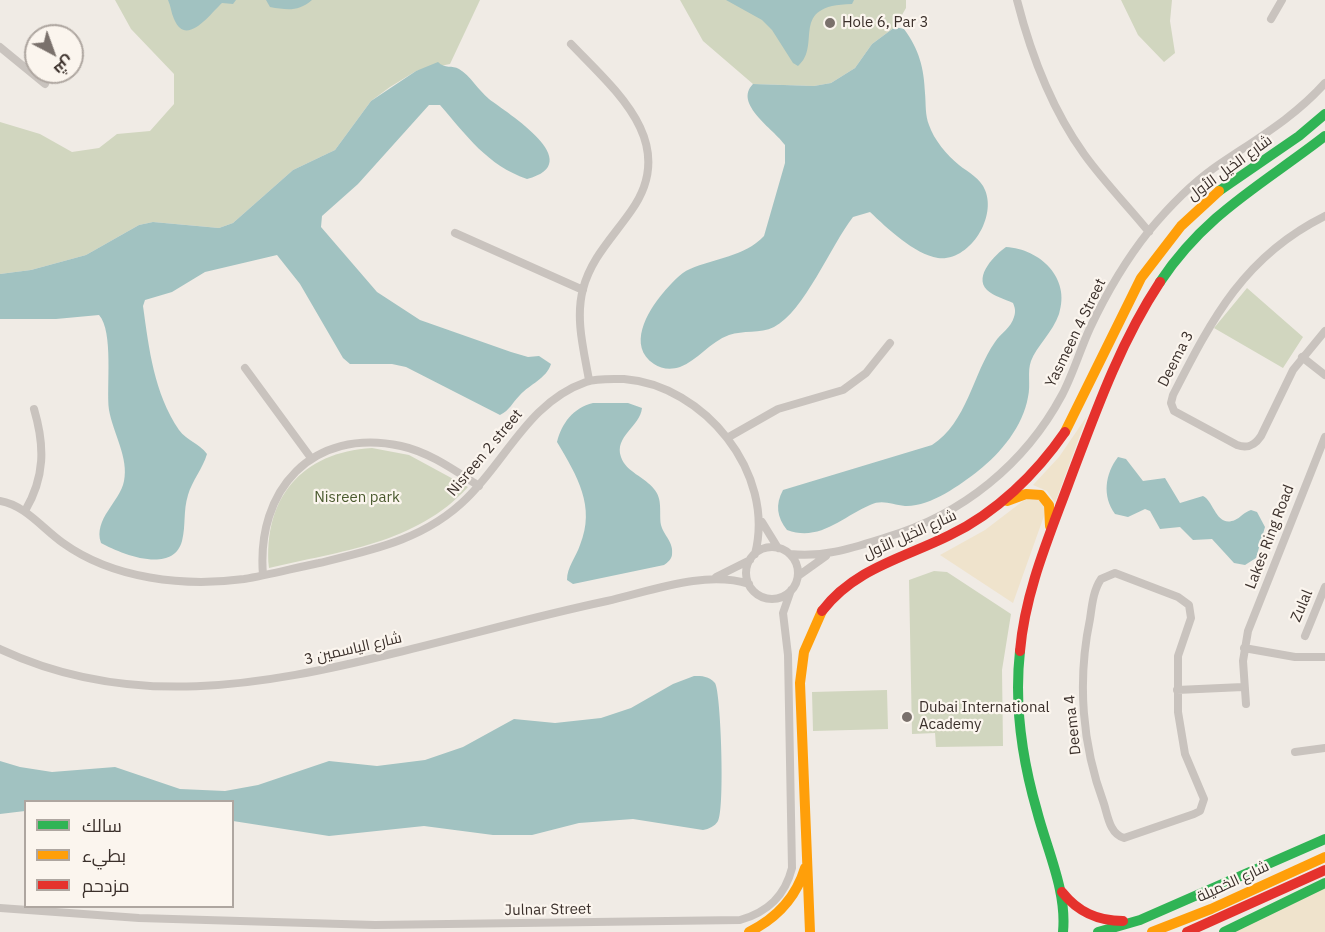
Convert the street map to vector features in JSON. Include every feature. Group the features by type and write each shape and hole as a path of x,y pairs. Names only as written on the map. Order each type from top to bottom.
{"main road":[{"name":"شارع الخيل الأول","path":"810,932 800,681 807,639 816,620 835,595 859,574 885,561 940,540 992,509 1031,473 1065,431 1126,304 1151,264 1180,227 1214,195 1288,144 1325,114"},
{"name":"شارع الخيل الأول","path":"1063,932 1063,907 1024,758 1018,698 1020,643 1025,615 1047,544 1119,352 1152,292 1209,222 1325,136"},
{"path":"992,509 1025,493 1032,492 1045,497 1052,509 1047,544"},
{"path":"1098,932 1140,920 1325,839"},
{"path":"749,932 768,922 787,905 800,884 808,853"},
{"name":"شارع الخميلة","path":"1152,932 1211,909 1325,857"},
{"name":"شارع الخميلة","path":"1187,932 1325,870"},
{"path":"1224,932 1325,883"},
{"path":"1058,887 1075,906 1092,916 1115,921 1140,920"}],"street":[{"path":"1017,0 1039,70 1059,115 1085,156 1149,232"},
{"path":"1271,19 1282,0"},
{"path":"571,44 628,105 643,132 648,161 647,175 638,201 602,248 583,290 581,324 589,380"},
{"path":"0,46 24,66"},
{"name":"Yasmeen 4 Street","path":"827,555 907,531 939,518 968,500 1020,455 1042,428 1062,394 1108,293 1149,232 1186,190 1292,116 1325,83"},
{"name":"Deema 3","path":"1325,216 1270,254 1233,291 1209,324 1173,395 1172,407 1177,415 1237,445 1248,447 1261,436 1278,397 1302,357 1325,331"},
{"path":"455,233 583,290"},
{"path":"727,438 778,409 843,390 866,374 890,343"},
{"path":"1302,357 1325,375"},
{"path":"245,368 311,458"},
{"name":"Nisreen 2 street","path":"0,501 25,511 65,544 112,567 178,581 221,581 263,576 372,551 416,535 456,508 479,486 537,412 552,399 589,380 634,380 656,385 696,406 727,438 748,476 760,518 778,548"},
{"path":"25,511 34,496 42,464 41,432 34,409"},
{"name":"Lakes Ring Road","path":"1246,704 1243,687 1244,648 1267,581 1325,437"},
{"path":"263,576 262,542 270,509 294,472 311,458 333,449 356,444 402,446 424,454 479,486"},
{"name":"Nisreen 2 street","path":"753,557 760,518"},
{"path":"778,548 790,554 827,555 798,576 785,596 769,598 754,591 749,584 747,568 753,557 762,549 778,548"},
{"path":"790,554 795,561 798,576"},
{"name":"شارع الياسمين 3","path":"712,579 753,557"},
{"name":"Deema 4","path":"1121,574 1185,600 1189,605 1191,618 1178,656 1177,690 1182,743 1192,774 1203,793 1203,806 1194,814 1129,837 1119,836 1112,828 1100,795 1084,728 1083,660 1095,591 1105,576 1121,574"},
{"name":"شارع الياسمين 3","path":"0,649 39,664 101,680 164,688 242,685 318,672 595,603 712,579 731,579 749,584"},
{"name":"Zulal","path":"1305,636 1325,587"},
{"name":"Julnar Street","path":"0,908 139,918 387,925 740,920 750,917 778,898 792,868 788,655 783,613 791,590"},
{"path":"1244,648 1295,657 1325,657"},
{"path":"1177,690 1243,687"},
{"path":"1295,752 1325,748"}],"green space":[{"path":"115,0 480,0 450,64 416,71 390,87 371,101 335,150 293,170 233,223 219,228 153,222 139,225 86,255 31,270 0,274 0,122 40,134 72,152 99,148 117,134 150,131 174,104 174,74 131,29"},
{"path":"680,0 906,0 906,8 895,27 872,44 855,68 831,83 814,86 753,84 703,41"},
{"path":"1121,0 1172,0 1170,21 1175,53 1164,62 1138,35"},
{"path":"1247,288 1303,337 1283,368 1214,328"},
{"name":"Nisreen park","path":"372,448 409,455 468,487 447,506 401,533 349,550 269,568 269,543 273,520 280,500 292,483 307,469 326,459 347,451"},
{"path":"934,571 947,572 1011,614 1002,670 1003,746 936,747 935,733 912,734 909,580"},
{"path":"887,690 888,729 813,731 812,692"}],"sand":[{"path":"1087,416 1055,503 1047,491 1033,485 1059,457"},
{"path":"1032,497 1042,503 1044,516 1013,603 940,555 985,530 1023,501"},
{"path":"1325,887 1325,932 1234,932"}],"water":[{"path":"168,0 236,0 233,4 222,3 205,21 191,30 185,30 179,27 174,19"},
{"path":"266,0 312,0 302,7 287,9 270,7"},
{"path":"726,0 854,0 852,4 832,6 820,11 813,19 808,48 798,66 793,63 772,30 762,20"},
{"path":"895,27 904,29 920,59 927,117 934,136 950,157 977,179 985,190 988,201 987,213 978,236 960,253 938,258 910,246 870,212 853,217 806,293 785,319 769,329 722,338 680,367 666,368 654,364 646,357 642,348 642,329 663,293 686,271 738,253 764,236 785,163 785,145 751,108 748,92 753,84 814,86 831,83 855,68 872,44"},
{"path":"438,62 463,72 489,99 538,138 547,150 550,162 544,172 527,179 500,166 469,138 440,105 429,105 358,184 322,216 321,227 377,292 420,320 511,352 528,357 539,356 551,364 549,369 500,415 406,367 392,364 350,364 343,358 300,284 277,255 205,272 172,292 145,300 143,306 154,370 164,401 179,430 207,454 188,495 182,541 177,551 168,557 158,559 133,556 101,543 101,526 122,489 125,472 123,454 109,410 108,346 104,323 99,315 56,319 0,319 0,274 31,270 86,255 139,225 153,222 219,228 233,223 293,170 335,150 371,101 416,71"},
{"path":"1006,247 1030,253 1050,268 1061,289 1062,301 1056,321 1031,361 1029,392 1025,408 1010,438 978,471 934,499 905,506 875,503 820,531 799,533 787,530 778,511 783,490 932,445 954,424 987,354 1014,317 1013,303 996,296 983,284 984,272"},
{"path":"593,403 628,403 642,408 637,421 621,443 621,457 631,471 657,493 660,502 661,525 672,546 672,555 664,565 573,584 567,580 567,575 584,531 585,504 577,479 557,442 569,417"},
{"path":"1118,457 1126,459 1143,481 1165,478 1180,503 1203,496 1219,517 1229,521 1251,510 1257,512 1265,527 1256,558 1245,565 1234,563 1212,539 1193,540 1180,527 1160,529 1150,511 1145,509 1128,517 1115,514 1108,500 1107,485 1110,471"},
{"path":"694,676 703,676 715,683 717,691 722,775 720,812 718,821 710,828 703,830 633,819 579,823 532,835 493,835 424,826 329,836 234,821 234,800 24,800 24,811 0,814 0,761 52,772 115,767 180,789 225,791 258,785 329,761 377,766 425,760 463,747 514,719 555,723 601,718 631,708 673,684"}],"traffic: fast":[{"path":"1219,191 1299,136 1325,114"},
{"path":"1160,282 1196,237 1216,218 1325,136"},
{"path":"1020,651 1018,691 1023,752 1041,826 1059,886 1063,932"},
{"path":"1098,932 1140,920 1325,839"},
{"path":"1224,932 1325,883"}],"traffic: slow":[{"path":"1065,432 1141,278 1181,226 1219,191"},
{"path":"1007,501 1026,494 1041,495 1049,505 1050,526"},
{"path":"810,932 800,683 804,652 822,611"},
{"path":"1152,932 1211,909 1325,857"},
{"path":"749,932 777,914 791,898 805,868"}],"traffic: jam":[{"path":"1020,651 1027,608 1038,566 1088,433 1120,355 1160,282"},
{"path":"822,611 835,596 865,574 950,535 983,516 1028,477 1065,432"},
{"path":"1187,932 1325,870"},
{"path":"1062,892 1081,910 1089,914 1114,921 1123,921"}],"place":[{"name":"Hole 6, Par 3","path":"830,23"},
{"name":"Dubai International Academy","path":"907,717"}]}
